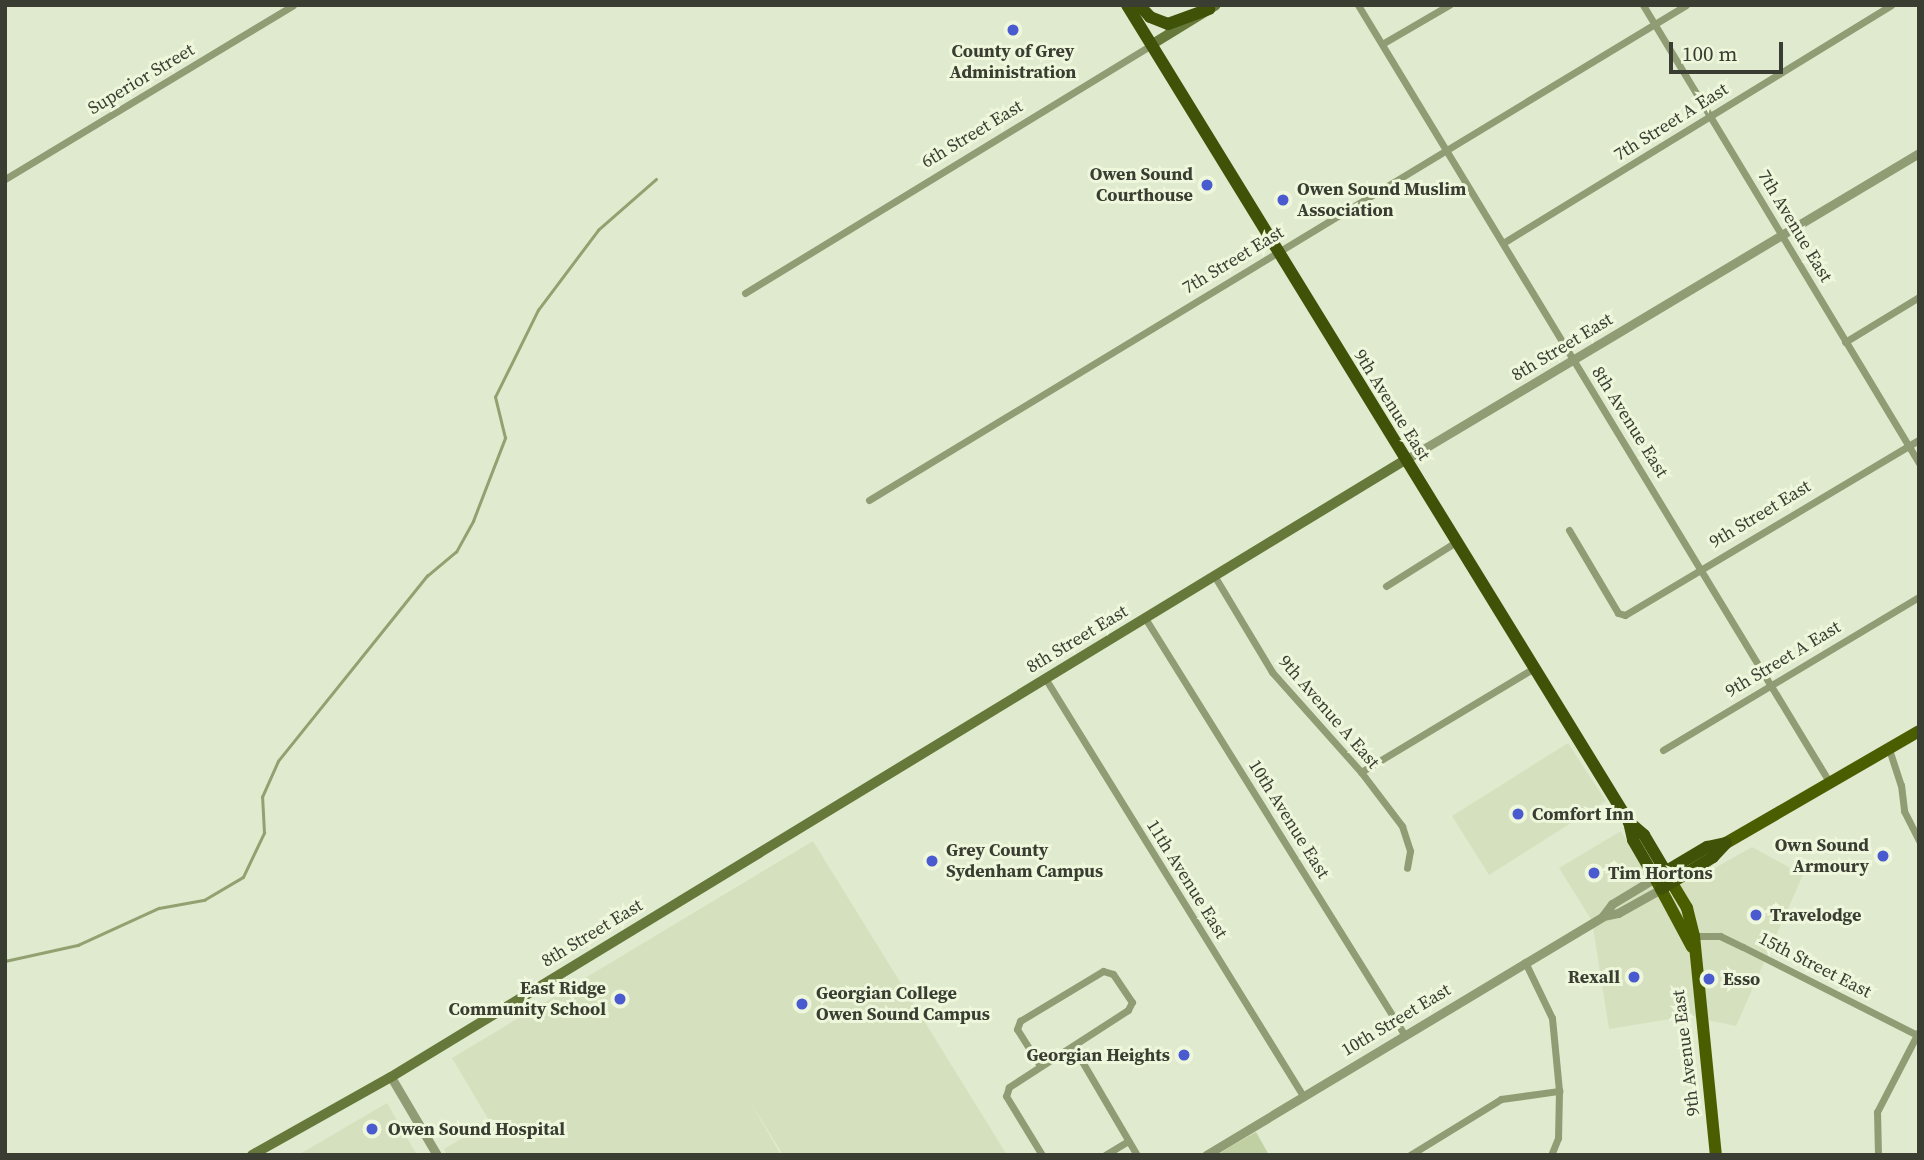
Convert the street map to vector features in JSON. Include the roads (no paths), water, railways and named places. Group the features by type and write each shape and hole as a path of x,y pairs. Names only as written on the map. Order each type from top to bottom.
{"highway":[{"name":"9th Avenue East","path":"1127,5 1629,822 1644,835 1663,880"},
{"path":"1139,5 1150,17 1168,24 1213,7"},
{"name":"10th Street East","path":"1663,880 1707,847 1726,843"}],"main road":[{"name":"6th Street East","path":"1151,45 1213,7"},
{"name":"8th Street East","path":"252,1155 391,1077 1405,460"},
{"name":"10th Street East","path":"1726,843 1919,731"},
{"name":"9th Avenue East","path":"1663,880 1693,942 1716,1155"}],"street":[{"name":"Superior Street","path":"5,179 293,5"},
{"name":"8th Avenue East","path":"1358,5 1830,783"},
{"path":"1382,44 1450,5"},
{"name":"7th Avenue East","path":"1643,5 1919,463"},
{"name":"7th Street East","path":"869,500 1686,5"},
{"name":"7th Street A East","path":"1503,243 1891,5"},
{"name":"6th Street East","path":"746,293 1151,45"},
{"name":"8th Street East","path":"1405,460 1919,153"},
{"path":"1845,342 1919,297"},
{"name":"9th Street East","path":"1569,530 1618,612 1625,615 1919,440"},
{"path":"1386,586 1456,542"},
{"name":"9th Avenue A East","path":"1215,577 1272,672 1361,772 1402,826 1410,851 1407,868"},
{"name":"9th Street A East","path":"1663,750 1919,597"},
{"name":"10th Avenue East","path":"1145,618 1405,1036"},
{"path":"1361,772 1534,668"},
{"name":"11th Avenue East","path":"1045,678 1303,1096"},
{"path":"1889,749 1901,785 1904,811 1919,840"},
{"name":"10th Street East","path":"1206,1155 1603,916 1612,904 1663,880"},
{"name":"15th Street East","path":"1693,942 1720,936 1918,1034"},
{"path":"1525,962 1552,1018 1559,1091 1558,1138 1551,1155"},
{"path":"1039,1064 1017,1029 1020,1021 1103,971 1113,974 1132,1003 1128,1010 1073,1046 1039,1064 1009,1087 1006,1096 1042,1155"},
{"path":"1878,1155 1877,1112 1918,1034"},
{"path":"1073,1046 1137,1155"},
{"path":"391,1077 437,1155"},
{"path":"1410,1155 1501,1099 1559,1091"},
{"path":"1105,1155 1128,1141"}],"waterway":[{"path":"5,961 78,945 159,908 204,900 243,877 264,833 262,797 278,761 427,576 456,552 473,521 505,438 495,397 538,310 598,230 656,179"}],"place":[{"name":"County of Grey Administration","path":"1013,30"},
{"name":"Owen Sound Courthouse","path":"1207,185"},
{"name":"Owen Sound Muslim Association","path":"1283,200"},
{"name":"Comfort Inn","path":"1518,814"},
{"name":"Own Sound Armoury","path":"1883,856"},
{"name":"Grey County Sydenham Campus","path":"932,861"},
{"name":"Tim Hortons","path":"1594,873"},
{"name":"Travelodge","path":"1756,915"},
{"name":"Rexall","path":"1634,977"},
{"name":"Esso","path":"1709,979"},
{"name":"East Ridge Community School","path":"620,999"},
{"name":"Georgian College Owen Sound Campus","path":"802,1004"},
{"name":"Georgian Heights","path":"1184,1055"},
{"name":"Owen Sound Hospital","path":"372,1129"}]}
